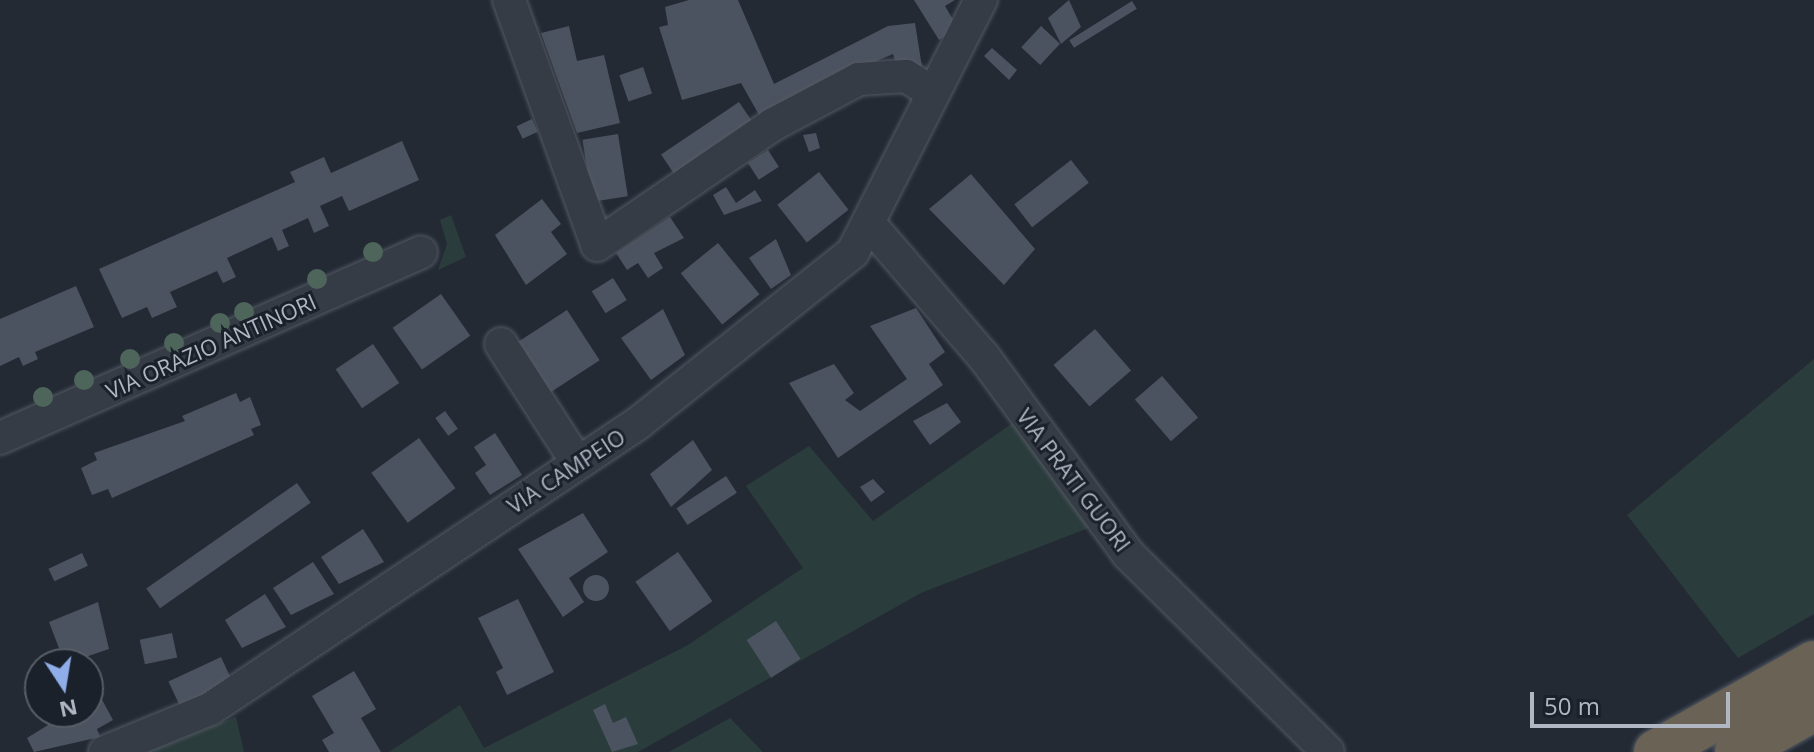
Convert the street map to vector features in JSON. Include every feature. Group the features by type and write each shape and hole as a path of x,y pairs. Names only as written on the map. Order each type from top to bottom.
{"highway":[{"path":"1656,752 1814,663"},
{"path":"1737,752 1814,709"}],"street":[{"path":"509,0 597,245 772,125 859,79 906,76 933,93"},
{"name":"VIA CAMPEIO","path":"105,752 210,709 637,424 853,252 872,227 933,93 981,0"},
{"name":"VIA PRATI GUORI","path":"872,227 984,357 1128,554 1328,752"},
{"name":"VIA ORAZIO ANTINORI","path":"0,438 421,252"},
{"path":"501,344 577,462"}],"shaded area":[{"path":"451,215 466,257 438,270 447,244 440,220"},
{"path":"1814,359 1814,614 1738,658 1627,515"},
{"path":"1014,422 1091,527 921,593 638,752 389,752 460,705 484,748 688,645 803,568 746,486 809,446 873,521"},
{"path":"236,717 244,752 147,752"},
{"path":"730,718 763,752 669,752"}],"building":[{"path":"689,0 738,0 774,84 888,26 915,23 922,67 897,69 893,54 824,84 763,122 741,83 682,100 659,27 668,25 665,7"},
{"path":"914,0 955,0 945,6 958,28 939,40"},
{"path":"1069,0 1081,27 1061,44 1048,18"},
{"path":"1132,1 1137,9 1074,48 1069,40"},
{"path":"569,26 577,61 604,55 620,123 577,133 541,33"},
{"path":"1041,26 1060,44 1040,65 1021,47"},
{"path":"992,48 1017,70 1009,80 984,56"},
{"path":"643,67 652,93 628,102 619,75"},
{"path":"739,102 756,127 678,179 661,155"},
{"path":"532,119 538,132 523,139 517,126"},
{"path":"816,133 820,148 809,152 803,135"},
{"path":"618,134 628,196 592,202 582,140"},
{"path":"402,141 419,180 349,211 342,196 320,206 329,226 314,233 308,218 282,230 289,246 278,251 272,237 227,258 236,277 223,283 217,271 170,292 177,307 152,318 147,307 122,318 99,269 295,182 290,172 324,157 331,173"},
{"path":"768,150 779,167 759,180 748,163"},
{"path":"1071,160 1089,183 1032,227 1014,204"},
{"path":"819,172 849,210 807,242 777,205"},
{"path":"971,174 1035,249 1004,285 929,209"},
{"path":"726,187 736,203 755,190 762,201 724,215 713,195"},
{"path":"542,199 561,224 551,232 567,254 526,285 495,235"},
{"path":"670,217 684,238 654,253 663,268 648,278 638,263 627,270 616,253"},
{"path":"776,239 791,275 771,289 749,258"},
{"path":"718,243 760,294 722,324 681,273"},
{"path":"613,278 627,300 606,313 592,291"},
{"path":"76,286 94,327 35,352 38,359 23,366 19,357 0,366 0,319"},
{"path":"441,294 470,336 422,370 393,328"},
{"path":"916,308 945,352 929,364 943,385 838,458 789,383 834,364 854,393 845,400 860,411 907,379 870,326"},
{"path":"663,309 685,355 651,380 621,338"},
{"path":"567,310 600,360 550,392 518,342"},
{"path":"1095,329 1131,371 1090,407 1053,365"},
{"path":"373,344 399,383 362,408 336,369"},
{"path":"1162,376 1198,418 1171,441 1135,400"},
{"path":"236,393 240,402 250,397 261,425 251,429 254,435 112,498 108,489 92,495 81,468 97,460 94,453 185,421 182,416"},
{"path":"947,403 961,422 930,445 913,421"},
{"path":"445,411 458,429 448,436 435,418"},
{"path":"495,433 522,475 490,495 475,473 486,465 474,447"},
{"path":"419,438 455,488 408,523 371,473"},
{"path":"693,440 712,470 671,507 650,474"},
{"path":"726,476 737,493 687,525 677,508"},
{"path":"873,479 885,492 871,502 860,487"},
{"path":"297,483 311,503 160,608 146,589"},
{"path":"583,513 608,552 569,578 584,602 563,617 518,549"},
{"path":"363,529 384,562 339,584 321,557"},
{"path":"678,552 712,601 670,631 635,582"},
{"path":"82,553 88,566 54,581 48,569"},
{"path":"313,562 334,594 291,615 273,588"},
{"path":"596,575 605,579 609,588 605,597 596,601 587,597 583,588 587,579"},
{"path":"265,594 286,627 242,648 225,620"},
{"path":"518,599 554,672 507,695 496,672 503,668 478,618"},
{"path":"98,602 109,649 59,648 49,622"},
{"path":"776,621 801,659 771,678 747,640"},
{"path":"172,633 177,657 145,664 140,640"},
{"path":"221,657 233,683 181,708 168,682"},
{"path":"354,671 376,709 361,718 381,752 329,752 322,740 334,733 312,696"},
{"path":"104,703 113,720 104,725"},
{"path":"605,704 613,723 626,717 638,744 612,752 593,710"},
{"path":"43,728 99,728 100,737 34,752 27,738"}]}
